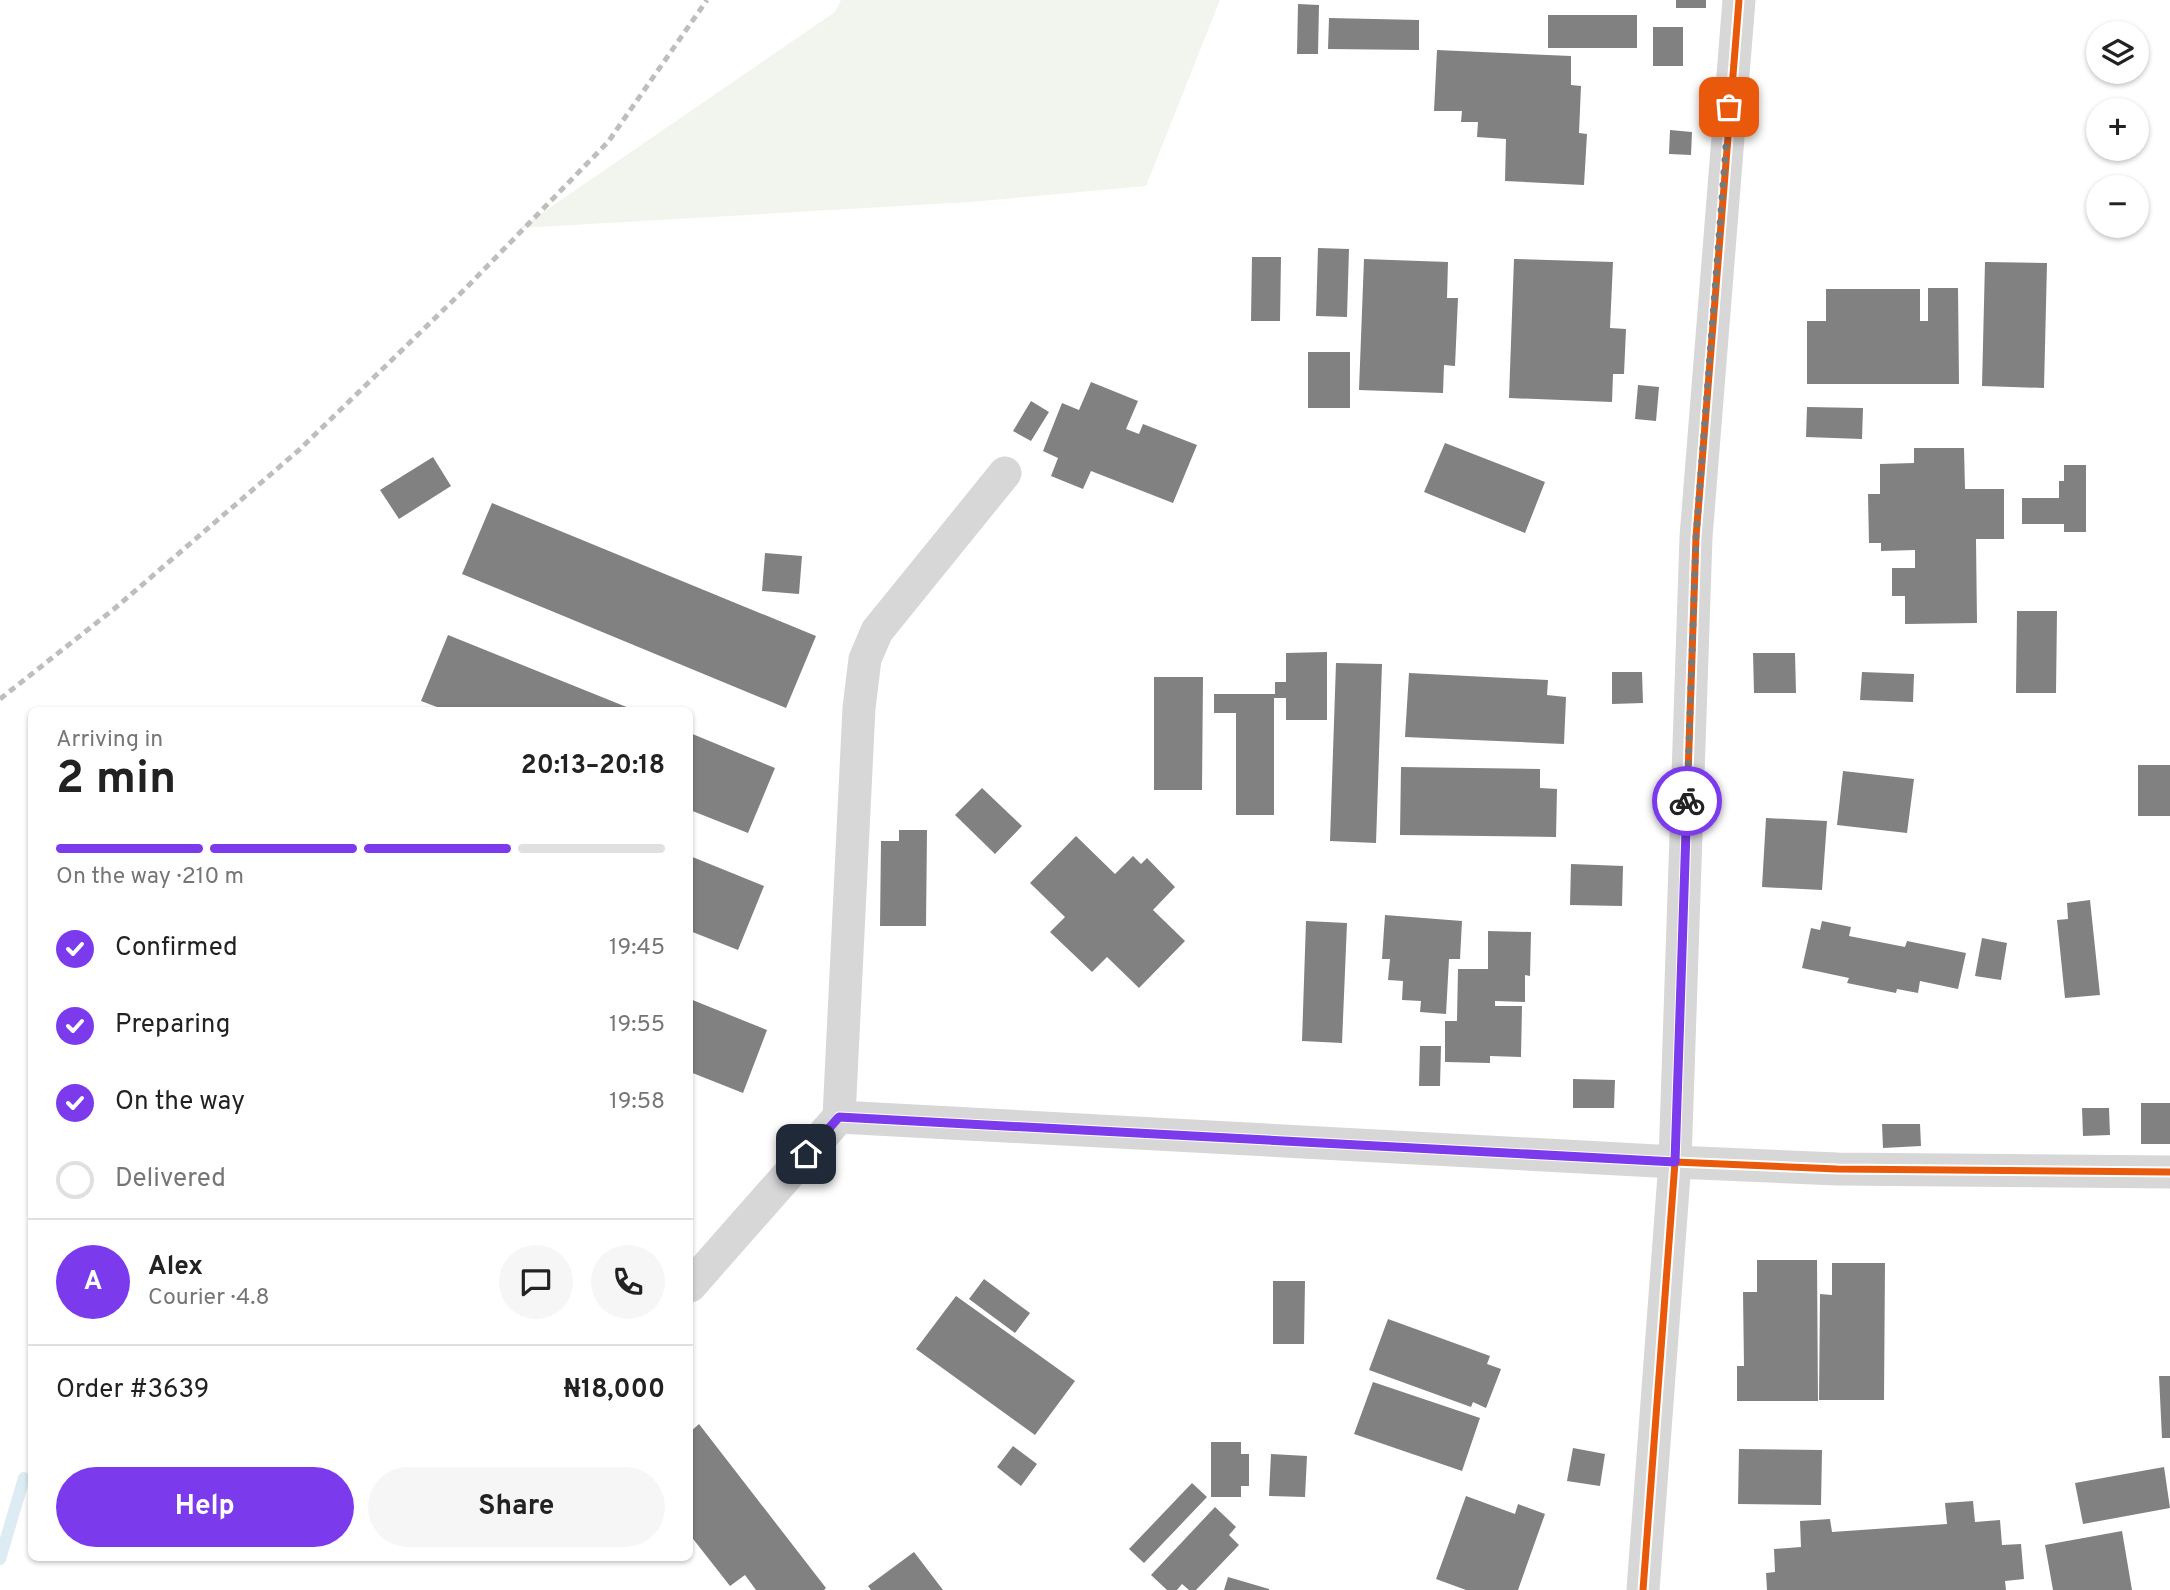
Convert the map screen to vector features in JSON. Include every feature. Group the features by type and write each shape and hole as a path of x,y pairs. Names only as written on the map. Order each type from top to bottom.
{"street":[{"path":"1643,1590 1675,1162 1696,537 1739,0"},
{"path":"693,1283 839,1117 859,708 866,659 877,631 1005,473"},
{"path":"839,1117 1837,1169 2170,1172"}],"shaded area":[{"path":"841,0 1220,0 1146,186 970,202 520,228 835,12"}],"building":[{"path":"1676,0 1706,0 1706,8 1676,8"},
{"path":"1298,4 1319,5 1318,54 1297,54"},
{"path":"1548,15 1637,15 1637,48 1548,48"},
{"path":"1329,18 1419,20 1419,50 1328,49"},
{"path":"1653,27 1683,27 1683,66 1653,66"},
{"path":"1437,50 1571,56 1571,85 1581,86 1579,133 1587,134 1584,185 1505,181 1506,139 1477,137 1478,122 1461,122 1462,111 1434,111"},
{"path":"1670,130 1692,132 1691,155 1669,154"},
{"path":"1318,248 1349,249 1347,317 1316,316"},
{"path":"1252,257 1281,257 1280,321 1251,321"},
{"path":"1364,259 1448,262 1447,298 1458,298 1455,366 1444,365 1443,393 1359,390"},
{"path":"1514,259 1613,262 1610,328 1626,329 1624,374 1613,374 1612,402 1509,398"},
{"path":"1985,262 2047,263 2044,388 1982,386"},
{"path":"1928,288 1958,288 1959,384 1807,384 1807,321 1826,321 1826,289 1920,289 1920,321 1928,321"},
{"path":"1308,352 1350,352 1350,408 1308,408"},
{"path":"1091,382 1138,401 1126,429 1139,434 1143,424 1197,445 1173,503 1091,471 1083,489 1051,476 1058,458 1043,451 1062,403 1079,410"},
{"path":"1638,385 1659,387 1656,421 1635,419"},
{"path":"1031,401 1049,412 1031,441 1013,431"},
{"path":"1807,407 1863,408 1862,439 1806,437"},
{"path":"1445,443 1545,482 1525,533 1424,492"},
{"path":"1914,448 1964,448 1965,489 2004,489 2004,539 1976,539 1977,623 1905,624 1905,596 1892,596 1892,568 1915,568 1915,550 1881,551 1881,543 1869,543 1868,494 1880,494 1880,464 1914,463"},
{"path":"433,457 451,486 399,519 380,490"},
{"path":"2064,465 2086,465 2086,532 2064,532 2064,524 2022,524 2022,498 2059,498 2059,481 2064,481"},
{"path":"492,503 816,636 786,708 462,574"},
{"path":"765,553 802,556 799,594 762,591"},
{"path":"2017,611 2057,611 2056,693 2016,693"},
{"path":"448,635 627,707 437,707 421,701"},
{"path":"1327,652 1327,720 1286,720 1286,698 1274,698 1274,815 1236,815 1236,713 1214,713 1214,694 1275,694 1275,682 1286,682 1286,653"},
{"path":"1753,653 1795,653 1796,693 1754,693"},
{"path":"1336,663 1382,664 1376,843 1330,841"},
{"path":"1612,672 1642,672 1643,703 1612,704"},
{"path":"1862,672 1914,674 1913,702 1860,700"},
{"path":"1409,673 1548,680 1547,695 1566,697 1564,744 1405,737"},
{"path":"1154,677 1203,677 1202,790 1154,790"},
{"path":"693,734 775,768 748,833 693,811"},
{"path":"2138,765 2170,765 2170,816 2138,816"},
{"path":"1401,767 1540,769 1540,788 1557,789 1556,837 1400,835"},
{"path":"1843,771 1914,779 1907,833 1837,825"},
{"path":"982,788 1022,826 995,854 955,815"},
{"path":"1766,818 1827,821 1822,890 1762,887"},
{"path":"899,830 927,830 926,926 880,926 881,841 899,841"},
{"path":"1076,836 1115,874 1133,856 1141,864 1147,858 1175,887 1153,910 1185,941 1139,988 1107,957 1092,972 1050,932 1065,917 1030,883"},
{"path":"693,857 764,886 738,950 693,932"},
{"path":"1571,864 1623,866 1622,906 1570,905"},
{"path":"2090,900 2100,995 2065,998 2057,920 2068,919 2067,903"},
{"path":"1385,915 1462,921 1460,959 1449,959 1446,1014 1420,1012 1421,1001 1402,1000 1403,981 1388,980 1390,959 1382,959"},
{"path":"1306,921 1347,923 1342,1043 1302,1041"},
{"path":"1822,921 1851,927 1849,936 1905,947 1907,941 1966,953 1958,989 1920,981 1918,993 1897,989 1896,993 1847,983 1849,978 1802,968 1811,928 1820,930"},
{"path":"1488,931 1531,932 1530,976 1525,975 1525,1002 1495,1001 1495,1006 1522,1006 1521,1057 1490,1056 1490,1063 1445,1062 1445,1021 1457,1021 1458,969 1488,969"},
{"path":"1982,938 2007,943 2001,980 1975,976"},
{"path":"693,1000 767,1030 743,1093 693,1073"},
{"path":"1420,1046 1441,1046 1440,1086 1419,1086"},
{"path":"1573,1079 1615,1080 1614,1108 1573,1108"},
{"path":"2141,1103 2170,1103 2170,1144 2141,1144"},
{"path":"2082,1108 2109,1108 2110,1135 2083,1136"},
{"path":"1882,1124 1920,1124 1921,1146 1883,1148"},
{"path":"1757,1260 1817,1260 1818,1401 1737,1401 1737,1366 1744,1366 1743,1292 1757,1292"},
{"path":"1832,1263 1885,1263 1884,1400 1819,1400 1820,1294 1832,1295"},
{"path":"984,1279 1030,1313 1015,1333 969,1299"},
{"path":"1273,1281 1305,1281 1304,1344 1273,1344"},
{"path":"956,1296 1075,1381 1035,1435 916,1349"},
{"path":"1388,1319 1490,1356 1487,1364 1501,1369 1486,1408 1473,1402 1471,1407 1369,1370"},
{"path":"2159,1376 2170,1376 2170,1438 2162,1438"},
{"path":"1373,1382 1480,1418 1462,1471 1354,1434"},
{"path":"699,1424 826,1588 824,1590 756,1590 745,1575 730,1586 693,1539 693,1429"},
{"path":"1211,1442 1241,1442 1241,1454 1249,1454 1249,1486 1241,1486 1241,1497 1211,1497"},
{"path":"1013,1446 1037,1464 1021,1486 997,1467"},
{"path":"1573,1448 1605,1454 1600,1486 1567,1481"},
{"path":"1739,1449 1822,1450 1821,1505 1738,1504"},
{"path":"1271,1454 1307,1456 1305,1497 1269,1496"},
{"path":"2164,1467 2170,1508 2083,1524 2075,1483"},
{"path":"1192,1483 1207,1497 1144,1563 1129,1549"},
{"path":"1466,1496 1515,1514 1518,1504 1545,1514 1518,1590 1466,1590 1436,1579"},
{"path":"1973,1501 1975,1522 2000,1520 2002,1545 2021,1544 2024,1579 2005,1581 2006,1590 1767,1590 1766,1573 1775,1572 1774,1549 1801,1547 1800,1521 1830,1519 1832,1532 1947,1524 1945,1503"},
{"path":"1215,1507 1236,1527 1229,1535 1239,1545 1196,1590 1189,1590 1182,1584 1177,1590 1167,1590 1151,1575"},
{"path":"2122,1531 2132,1590 2053,1590 2045,1545"},
{"path":"914,1552 943,1590 871,1590 868,1586"},
{"path":"1228,1577 1269,1589 1269,1590 1224,1590"}],"waterway":[{"path":"0,1559 24,1478"}],"railway":[{"path":"0,699 114,609 299,450 467,287 608,142 707,0"}],"cycle path":[{"path":"1643,1590 1675,1162 1696,537 1739,0"},
{"path":"839,1117 1837,1169 2170,1172"}],"way so far":[{"path":"1687,801 1696,537 1729,107"}],"route":[{"path":"806,1154 839,1117 1275,1143 1675,1162 1687,801"}]}
